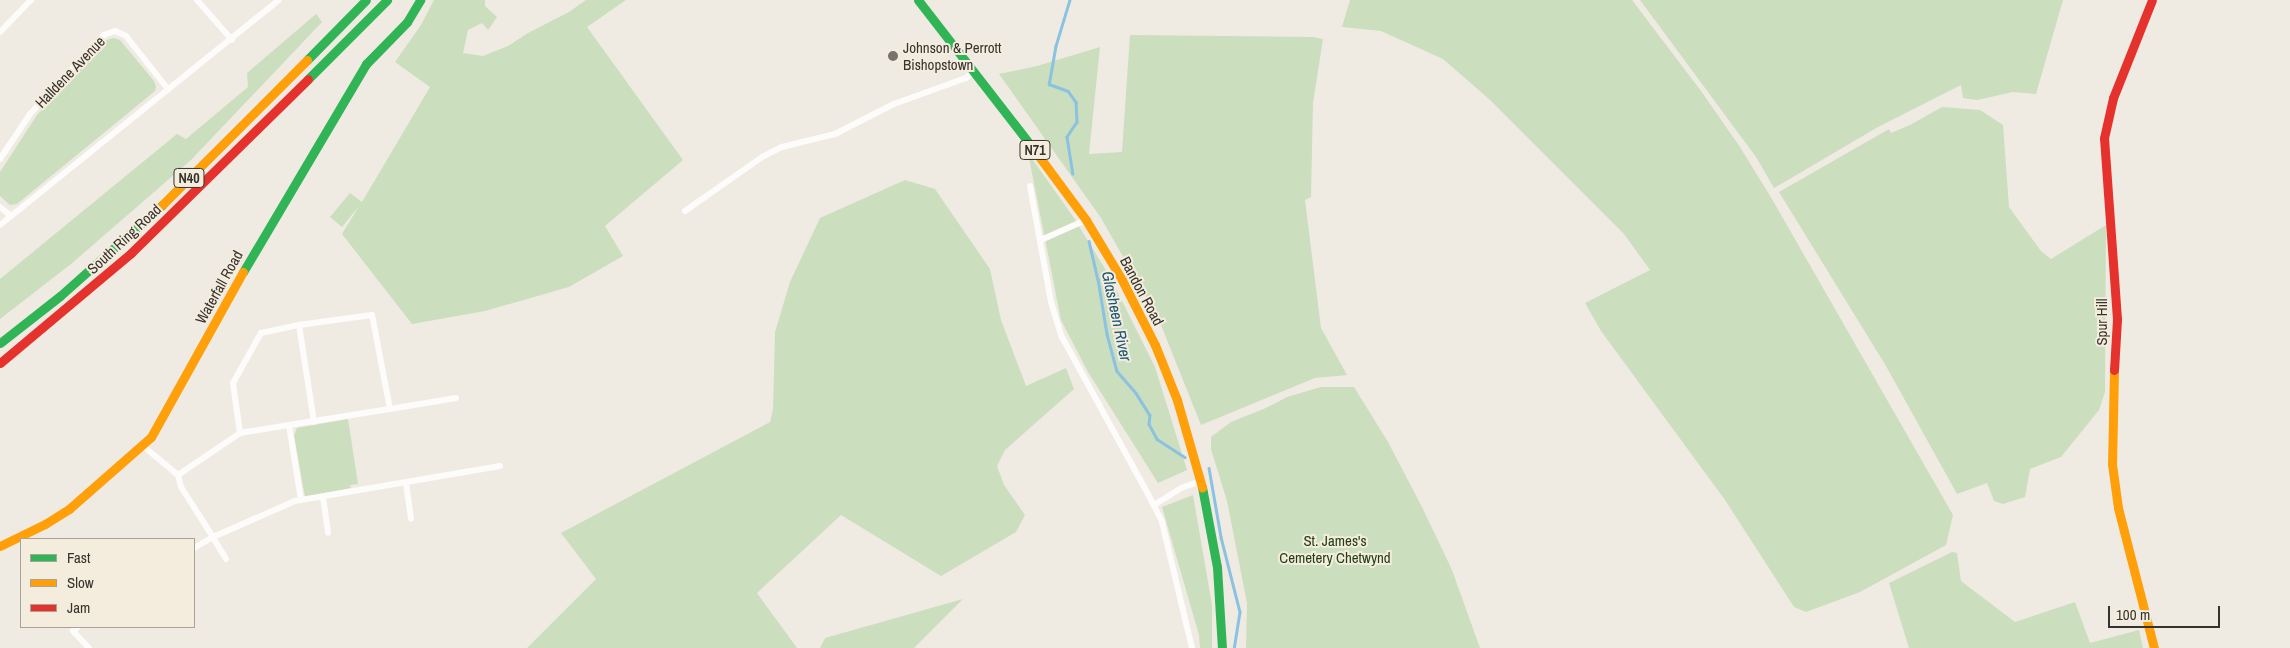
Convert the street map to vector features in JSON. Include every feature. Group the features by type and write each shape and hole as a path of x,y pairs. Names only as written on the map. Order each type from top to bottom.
{"main road":[{"name":"South Ring Road","path":"0,343 67,290 157,210 366,0"},
{"name":"South Ring Road","path":"0,363 125,258 217,170 386,0"},
{"path":"338,49 395,0"},
{"name":"Bandon Road","path":"918,0 1086,220 1122,280 1155,345 1177,400 1201,481 1217,567 1222,648"},
{"name":"Spur Hill","path":"2152,0 2113,98 2104,138 2117,319 2112,414 2112,464 2118,508 2154,648"},
{"name":"Waterfall Road","path":"0,546 45,524 69,509 143,446 158,427 219,312 366,64 406,22 420,2"}],"street":[{"path":"0,32 31,0"},
{"path":"197,0 232,40"},
{"path":"0,225 168,89 232,40 279,0"},
{"name":"Halldene Avenue","path":"0,159 30,114 104,35 115,31 126,36 168,89"},
{"path":"685,210 762,157 782,148 835,134 894,104 966,78 974,71"},
{"path":"1030,186 1042,240 1051,302 1062,337 1162,522 1175,569 1192,648"},
{"path":"0,207 11,216"},
{"path":"1042,240 1086,220"},
{"path":"240,433 233,383 261,333 299,325 372,315 390,409"},
{"path":"299,325 314,422"},
{"path":"178,475 240,433 456,398"},
{"path":"289,426 301,500"},
{"path":"143,446 178,475 181,487 226,559"},
{"path":"195,547 212,537 301,500 500,466"},
{"path":"1154,505 1182,488 1201,481"},
{"path":"406,483 411,519"},
{"path":"323,497 328,533"},
{"path":"73,628 89,648"}],"green space":[{"path":"434,0 485,0 485,6 497,17 488,30 482,23 468,30 463,53 483,56 508,46 528,33 569,12 586,0 626,0 587,27 683,160 605,226 623,256 569,287 485,311 412,324 342,234 359,206 342,227 330,217 350,193 362,202 430,87 395,62 421,25"},
{"path":"1350,0 1632,0 1701,91 1738,144 1772,199 1953,515 1946,545 1860,592 1806,612 1794,607 1725,500 1601,331 1585,303 1650,270 1624,234 1489,99 1443,59 1381,31 1342,27"},
{"path":"1640,0 2063,0 2036,94 2013,92 1977,100 1963,98 1961,85 1878,127 1774,188 1756,157"},
{"path":"316,14 322,22 191,160 71,264 0,319 0,279 177,134 186,139 248,87 247,73"},
{"path":"1130,35 1313,37 1323,39 1313,103 1311,197 1305,200 1321,328 1347,375 1315,378 1201,425 1159,320 1101,218 999,74 1037,66 1100,47 1089,154 1122,152"},
{"path":"113,38 120,40 154,81 155,91 17,204 10,205 0,196 0,172 37,115 107,40"},
{"path":"1942,107 1980,110 2003,125 2009,207 2041,251 2051,259 2106,225 2105,392 2099,410 2061,457 2030,469 2025,497 2003,504 1994,501 1987,483 1957,494 1886,366 1779,192 1889,129 1891,133 1910,125"},
{"path":"1028,153 1074,218 1110,277 1155,367 1187,470 1158,483 1088,372 1061,320"},
{"path":"905,180 935,189 990,269 1001,320 1026,386 1066,368 1074,389 1005,450 997,466 1004,485 1025,515 1016,532 941,576 841,515 757,593 797,648 527,648 596,579 561,533 770,422 773,409 775,332 790,282 820,218"},
{"name":"St. James's Cemetery Chetwynd","path":"1321,387 1354,387 1388,442 1452,570 1480,648 1246,648 1247,603 1227,501 1211,449 1211,437 1231,422 1287,397"},
{"path":"348,419 358,484 350,485 351,488 305,497 294,435 297,428"},
{"path":"1193,495 1212,605 1212,648 1200,648 1199,635 1162,507"},
{"path":"1952,552 1957,553 1961,581 2015,622 2075,602 2090,643 2139,630 2143,648 1909,648 1889,583"},
{"path":"963,599 914,648 820,648 825,638"}],"waterway":[{"name":"Glasheen River","path":"1070,0 1056,46 1049,84 1068,91 1076,102 1077,122 1067,137 1073,174"},
{"name":"Glasheen River","path":"1089,241 1098,279 1107,334 1117,371 1136,393 1150,415 1149,424 1157,439 1185,457"},
{"name":"Glasheen River","path":"1209,468 1221,537 1240,612 1234,648"}],"traffic: fast":[{"path":"307,60 366,0"},
{"path":"308,79 387,0"},
{"path":"243,272 366,64 407,22 420,0"},
{"path":"918,0 1035,151"},
{"path":"0,343 60,296 162,205"},
{"path":"1202,487 1217,567 1222,648"}],"traffic: slow":[{"path":"162,205 307,60"},
{"path":"1035,151 1086,220 1122,280 1155,345 1177,400 1202,487"},
{"path":"0,546 45,524 69,509 151,437 243,272"},
{"path":"2114,370 2112,464 2118,508 2154,648"}],"traffic: jam":[{"path":"2114,370 2117,319 2104,138 2113,98 2152,0"},
{"path":"0,363 131,253 308,79"}],"place":[{"name":"Johnson & Perrott Bishopstown","path":"893,56"}]}
